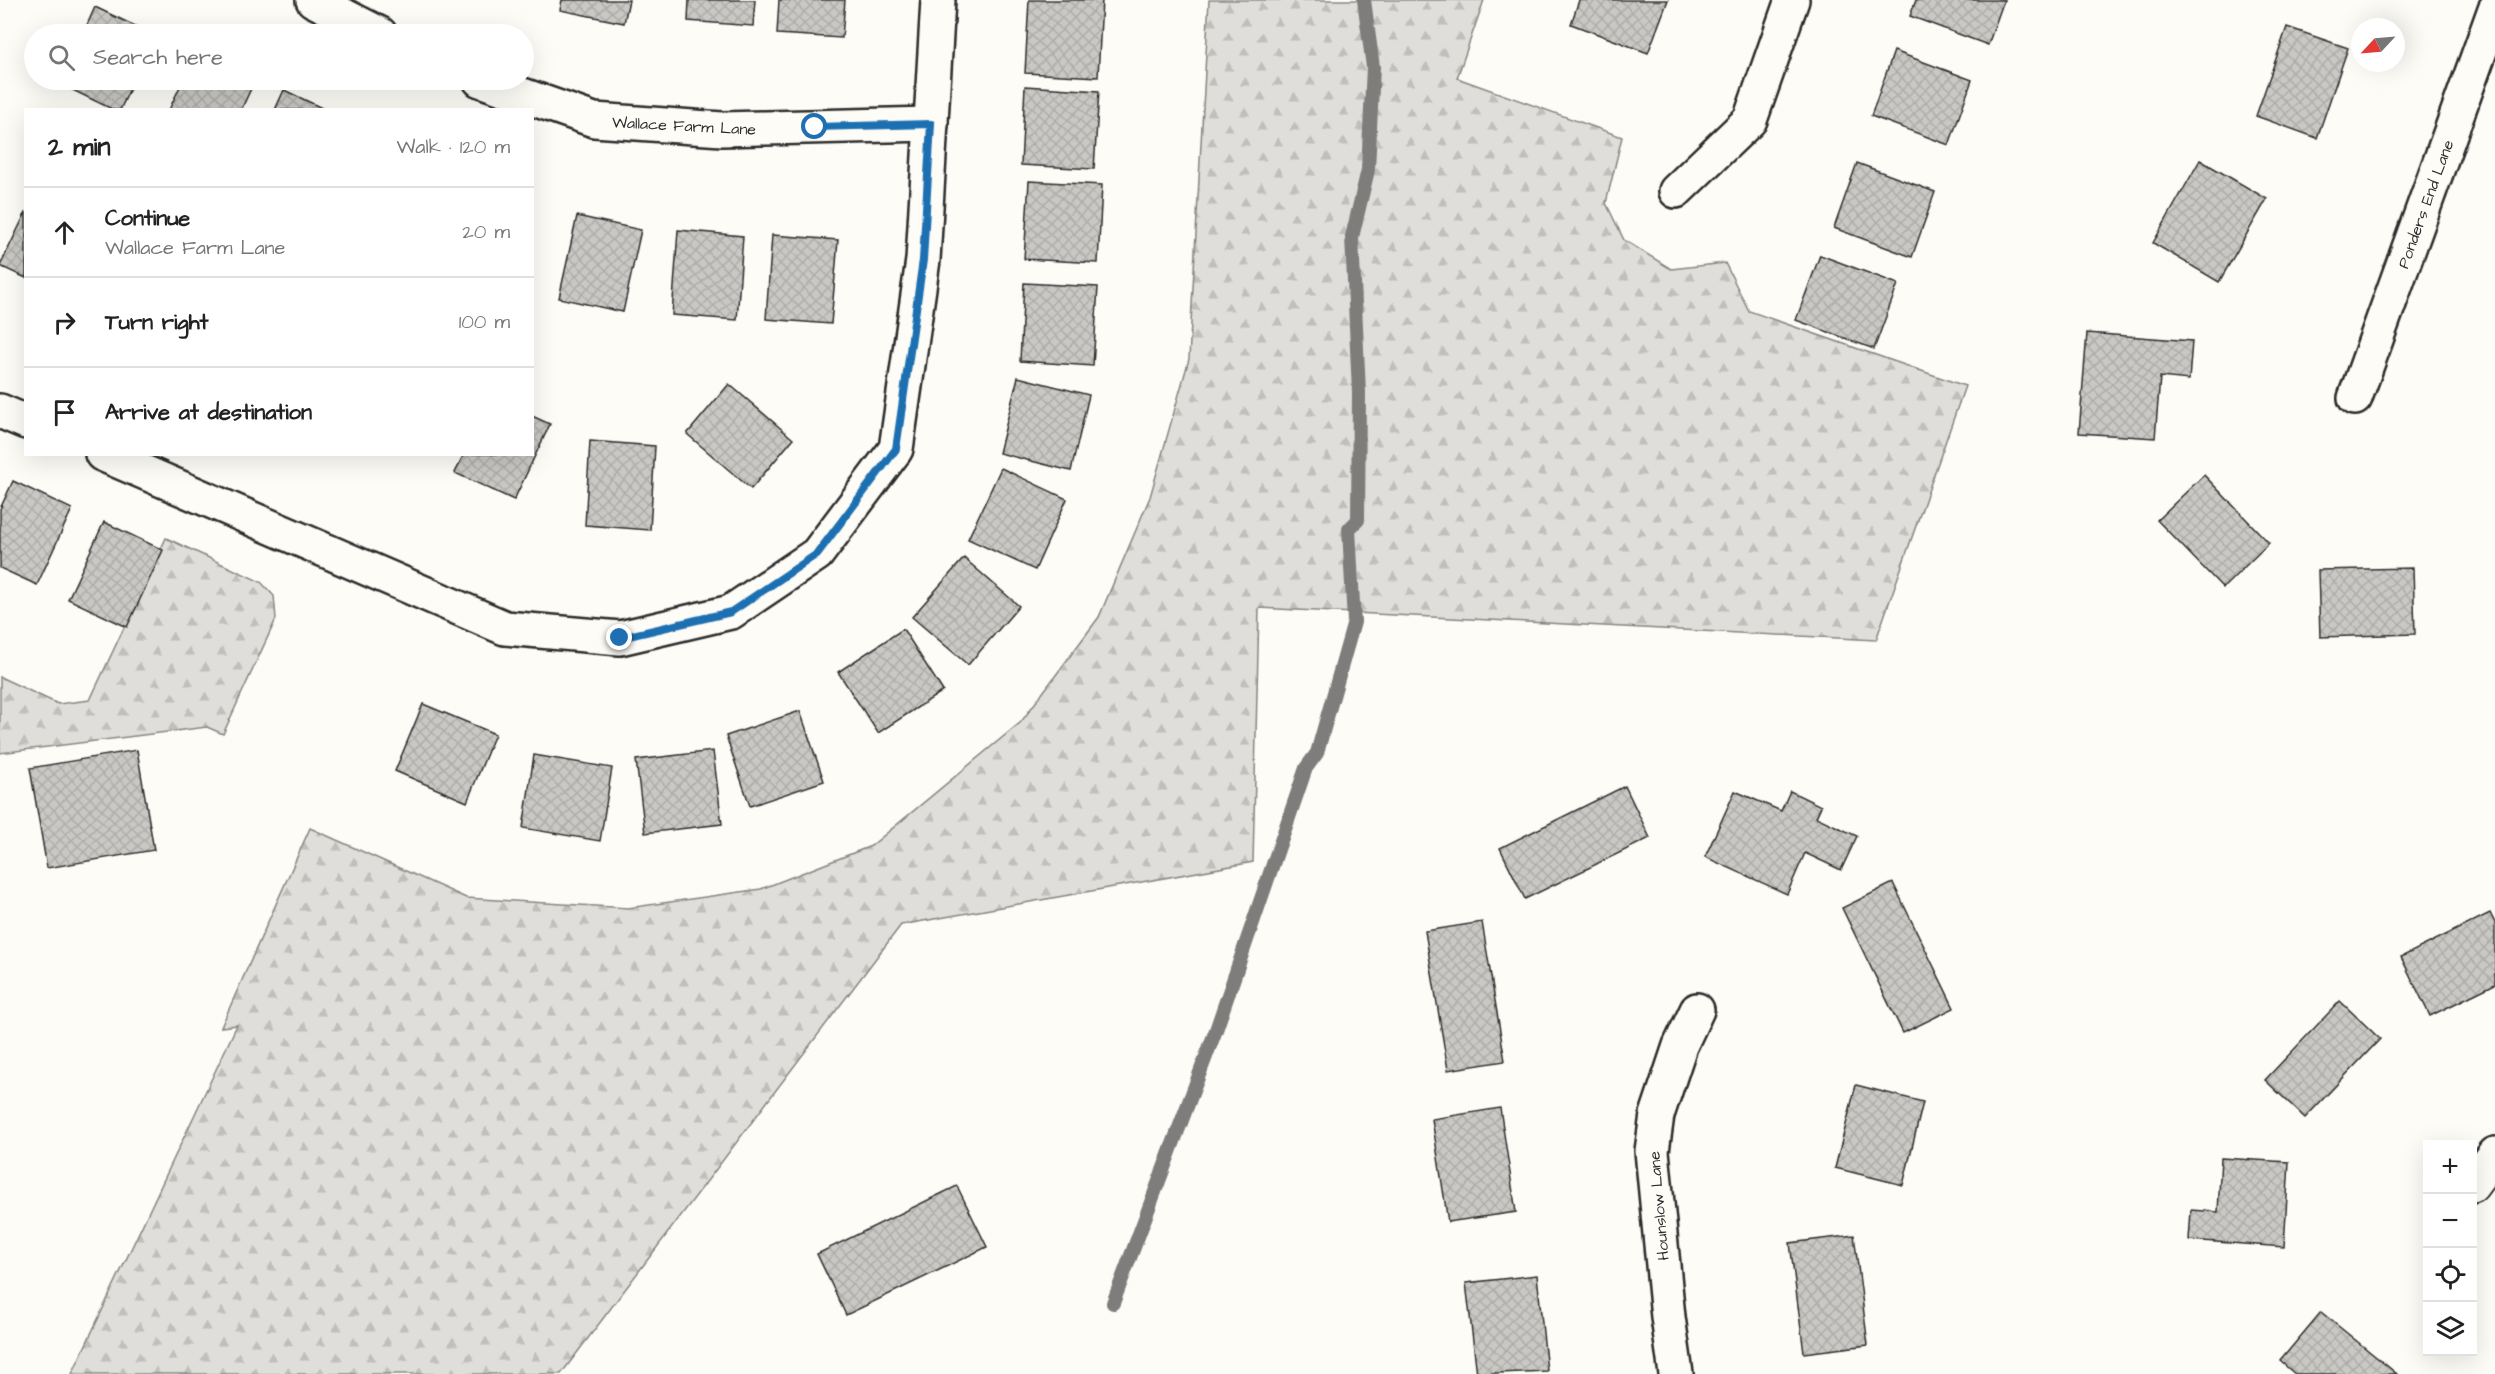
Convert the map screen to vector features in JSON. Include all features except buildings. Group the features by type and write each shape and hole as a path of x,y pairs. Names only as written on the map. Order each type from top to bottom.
{"street":[{"path":"313,0 360,24"},
{"path":"107,456 505,628 620,638 731,612 817,554 896,449 923,260 938,0"},
{"path":"1676,191 1750,120 1792,0"},
{"name":"Ponders End Lane","path":"2355,398 2495,9"},
{"name":"Wallace Farm Lane","path":"508,90 594,120 722,129 931,124"},
{"path":"0,411 24,421"},
{"name":"Hounslow Lane","path":"1676,1374 1668,1317 1652,1151 1657,1115 1680,1046 1697,1010"},
{"path":"2477,1178 2495,1154"}],"green space":[{"path":"1209,0 1484,0 1457,78 1622,137 1606,203 1624,240 1671,269 1725,263 1749,311 1965,386 1876,640 1259,608 1253,862 901,925 561,1374 72,1374 237,1025 221,1027 310,828 466,898 628,908 761,889 871,846 1021,722 1099,617 1150,497 1189,359"},
{"path":"166,538 261,582 274,596 276,619 223,734 207,727 0,753 0,677 58,704 90,700"}],"waterway":[{"path":"1113,1303 1216,1030 1306,768 1317,753 1354,622 1349,529 1358,520 1359,393 1352,237 1368,170 1373,67 1364,0"}],"route":[{"path":"620,638 731,612 817,554 896,449 923,260 931,124 815,127"}]}
